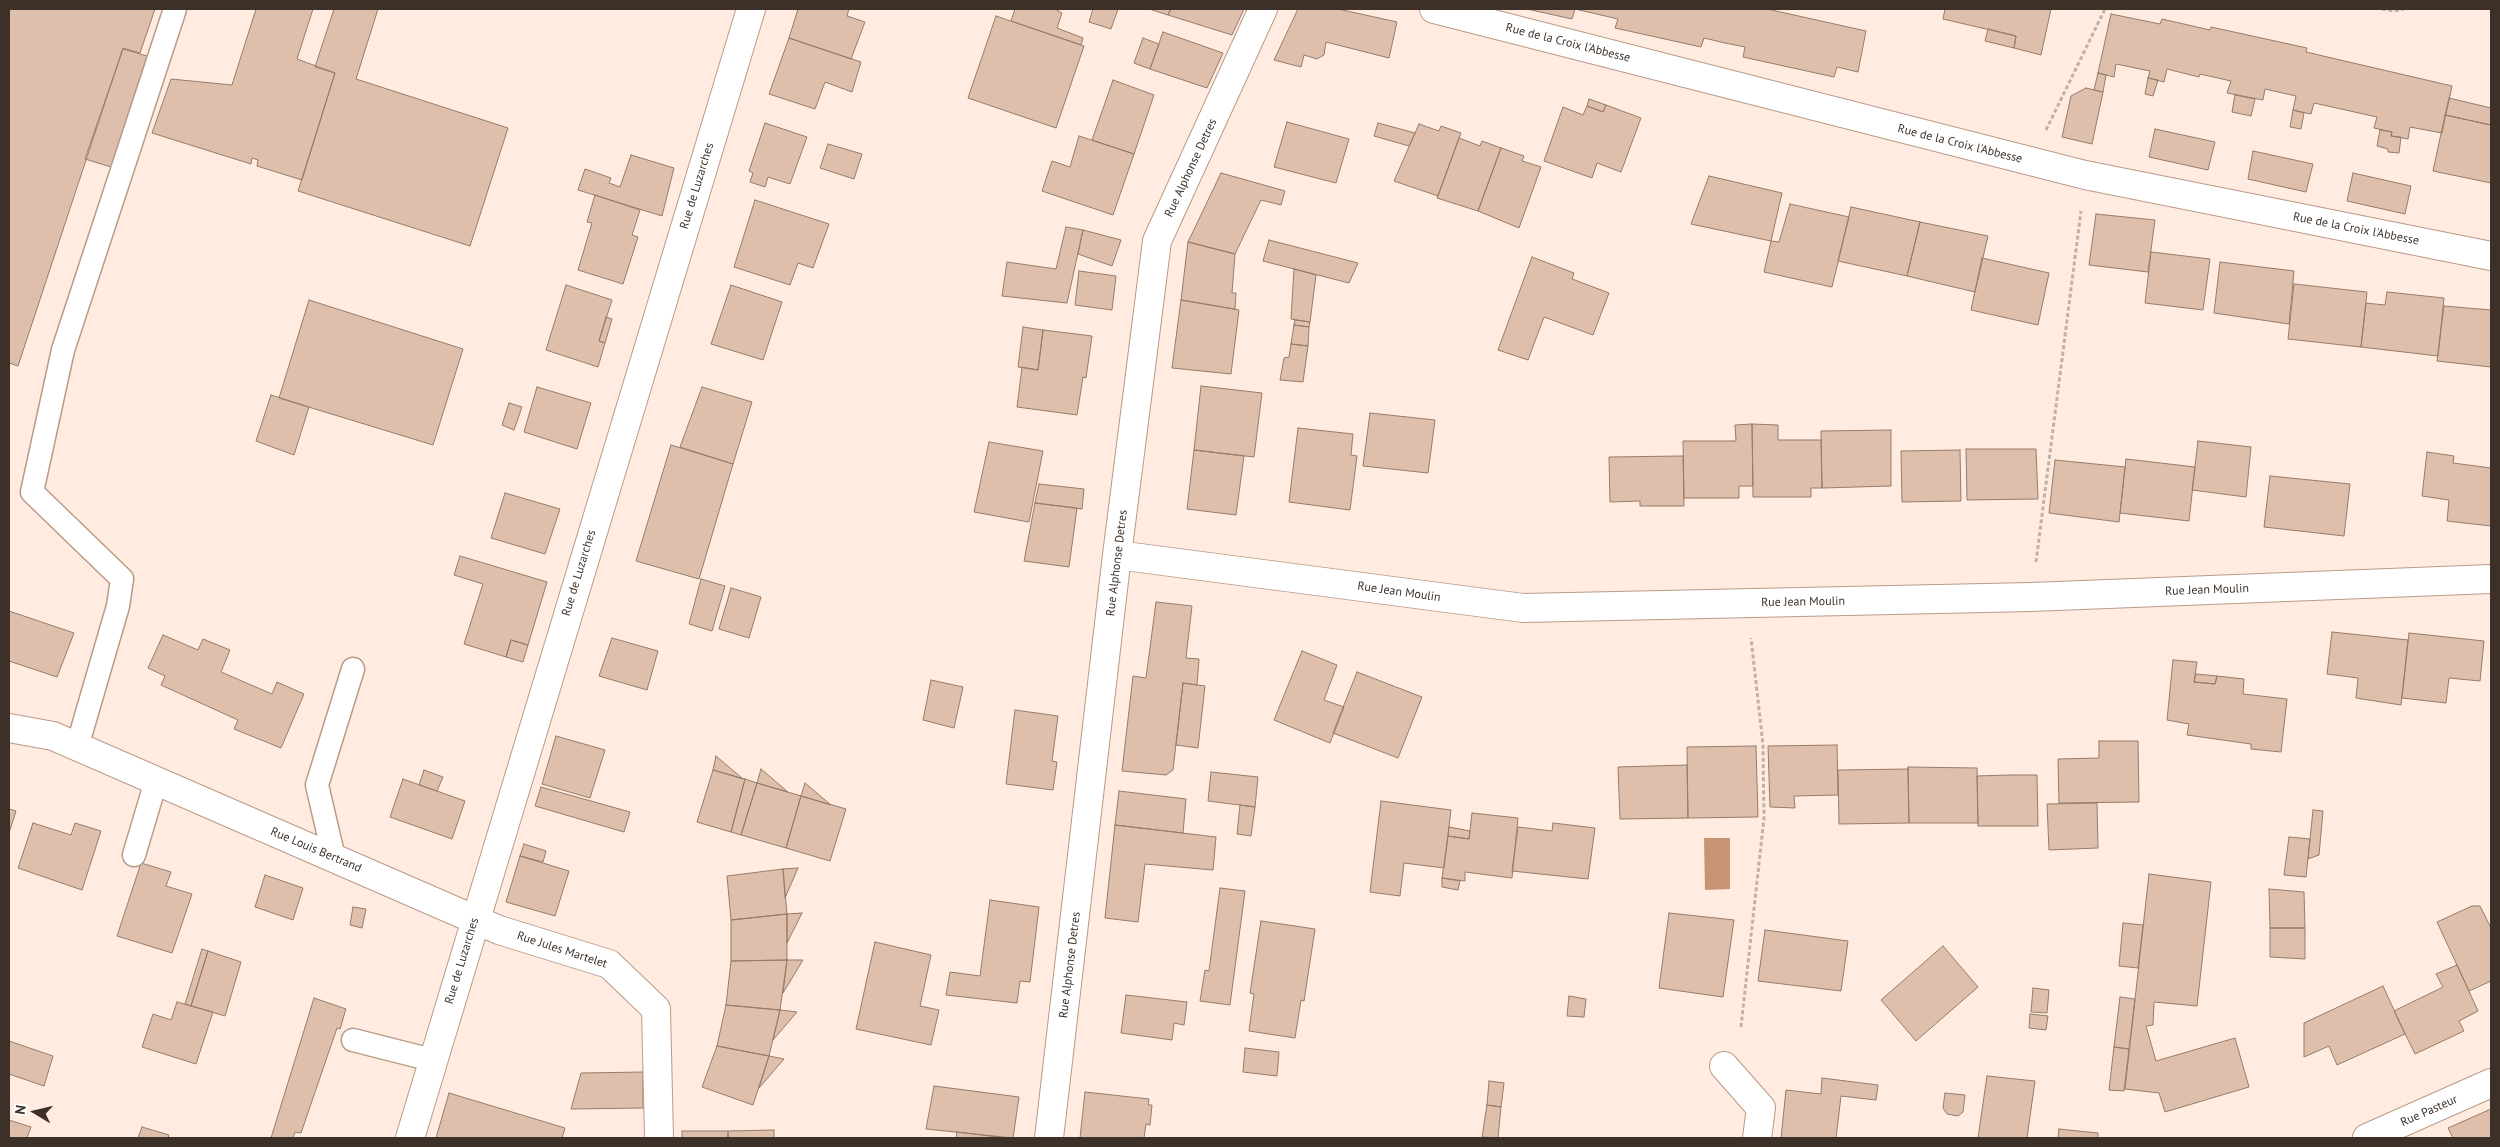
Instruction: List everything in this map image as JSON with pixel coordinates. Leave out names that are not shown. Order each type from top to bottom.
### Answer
[{"type":"street","name":"Rue de Luzarches","points":[[410,1138],[751,9]]},
{"type":"street","name":"Rue Alphonse Detres","points":[[1049,1138],[1117,555],[1157,241],[1264,9]]},
{"type":"street","name":"Rue de la Croix l'Abbesse","points":[[1434,9],[2085,175],[2491,256]]},
{"type":"street","name":"Rue Jean Moulin","points":[[1117,555],[1523,608],[2031,597],[2491,579]]},
{"type":"street","name":"Rue Louis Bertrand","points":[[9,728],[52,736],[475,919]]},
{"type":"street","name":"Rue Jules Martelet","points":[[475,919],[499,930],[609,964],[656,1010],[660,1138]]},
{"type":"street","points":[[1724,1066],[1761,1108],[1757,1138]]},
{"type":"street","name":"Rue Pasteur","points":[[2368,1138],[2491,1083]]},
{"type":"lane","points":[[77,747],[118,606],[122,579],[32,492],[63,350],[175,9]]},
{"type":"lane","points":[[334,858],[317,785],[353,669]]},
{"type":"lane","points":[[134,855],[156,781]]},
{"type":"lane","points":[[353,1040],[431,1064]]},
{"type":"path","points":[[2030,162],[2105,9]]},
{"type":"path","points":[[2382,9],[2394,11],[2404,9]]},
{"type":"path","points":[[2031,597],[2085,175]]},
{"type":"path","points":[[1741,1027],[1764,818],[1763,745],[1748,603]]},
{"type":"shaded area","points":[[1704,838],[1730,838],[1730,889],[1705,890]]},
{"type":"building","points":[[9,9],[155,9],[140,53],[123,48],[18,366],[9,363]]},
{"type":"building","points":[[256,9],[313,9],[297,59],[335,73],[302,180],[257,166],[258,160],[252,158],[251,164],[152,133],[171,79],[232,85]]},
{"type":"building","points":[[334,9],[378,9],[356,79],[508,128],[470,246],[298,191],[335,73],[315,67]]},
{"type":"building","points":[[798,9],[849,9],[847,16],[865,22],[851,59],[789,38]]},
{"type":"building","points":[[1015,9],[1055,9],[1062,13],[1057,28],[1083,38],[1081,45],[1011,21]]},
{"type":"building","points":[[1093,9],[1118,9],[1111,29],[1089,22]]},
{"type":"building","points":[[1149,9],[1171,9],[1168,15]]},
{"type":"building","points":[[1171,9],[1244,9],[1232,35],[1168,15]]},
{"type":"building","points":[[1298,9],[1338,9],[1397,22],[1389,58],[1326,42],[1324,55],[1317,59],[1304,55],[1301,67],[1274,60]]},
{"type":"building","points":[[1527,9],[1575,9],[1572,19]]},
{"type":"building","points":[[1575,9],[1767,9],[1866,31],[1858,72],[1837,67],[1834,77],[1743,57],[1745,47],[1704,38],[1701,47],[1615,28],[1618,19]]},
{"type":"building","points":[[1945,9],[2051,9],[2041,55],[2014,48],[2016,36],[1943,19]]},
{"type":"building","points":[[2111,14],[2160,24],[2162,19],[2210,30],[2211,27],[2307,48],[2306,52],[2452,86],[2442,133],[2410,127],[2408,139],[2391,136],[2392,132],[2374,128],[2377,117],[2314,103],[2311,114],[2293,110],[2296,96],[2265,89],[2263,100],[2227,93],[2231,81],[2200,74],[2199,77],[2167,69],[2164,82],[2148,78],[2150,71],[2116,64],[2114,77],[2098,73]]},
{"type":"building","points":[[996,16],[1084,46],[1056,128],[968,98]]},
{"type":"building","points":[[1988,29],[2016,36],[2014,48],[1985,41]]},
{"type":"building","points":[[1163,32],[1223,53],[1207,88],[1150,69]]},
{"type":"building","points":[[789,38],[861,62],[852,92],[825,82],[815,109],[769,94]]},
{"type":"building","points":[[1143,38],[1159,44],[1150,69],[1134,63]]},
{"type":"building","points":[[123,49],[147,56],[111,167],[85,159]]},
{"type":"building","points":[[2098,73],[2106,75],[2103,92],[2094,90]]},
{"type":"building","points":[[2148,78],[2158,80],[2153,96],[2145,94]]},
{"type":"building","points":[[1113,80],[1154,95],[1134,154],[1092,140]]},
{"type":"building","points":[[2086,88],[2103,92],[2092,144],[2062,137],[2071,96]]},
{"type":"building","points":[[2235,95],[2255,99],[2251,116],[2232,112]]},
{"type":"building","points":[[2449,98],[2491,108],[2491,125],[2445,115]]},
{"type":"building","points":[[1589,99],[1606,105],[1603,112],[1587,106]]},
{"type":"building","points":[[1606,105],[1641,118],[1621,172],[1597,163],[1592,178],[1544,161],[1563,107],[1583,115],[1587,106],[1603,112]]},
{"type":"building","points":[[2293,110],[2304,113],[2301,129],[2290,127]]},
{"type":"building","points":[[2445,115],[2491,125],[2491,183],[2433,171]]},
{"type":"building","points":[[1287,122],[1349,139],[1336,183],[1274,167]]},
{"type":"building","points":[[765,123],[807,137],[790,184],[768,177],[765,187],[750,182],[753,173],[749,171]]},
{"type":"building","points":[[1378,123],[1415,133],[1409,146],[1374,136]]},
{"type":"building","points":[[1419,124],[1439,131],[1441,126],[1461,133],[1438,196],[1394,181]]},
{"type":"building","points":[[2155,129],[2215,142],[2208,170],[2149,157]]},
{"type":"building","points":[[2380,130],[2392,132],[2391,136],[2401,137],[2399,153],[2388,152],[2388,149],[2377,146]]},
{"type":"building","points":[[1079,136],[1134,154],[1113,215],[1042,191],[1052,161],[1070,167]]},
{"type":"building","points":[[1459,138],[1480,146],[1482,141],[1501,148],[1478,211],[1437,198]]},
{"type":"building","points":[[828,144],[862,154],[854,179],[820,168]]},
{"type":"building","points":[[1501,148],[1524,156],[1522,161],[1541,167],[1519,228],[1478,211]]},
{"type":"building","points":[[2253,151],[2313,164],[2306,192],[2248,179]]},
{"type":"building","points":[[631,155],[674,168],[662,216],[578,190],[585,169],[611,178],[609,183],[620,187]]},
{"type":"building","points":[[1221,173],[1285,191],[1281,205],[1261,200],[1235,254],[1188,242]]},
{"type":"building","points":[[2353,173],[2411,186],[2405,214],[2347,201]]},
{"type":"building","points":[[1709,176],[1782,193],[1771,241],[1691,224]]},
{"type":"building","points":[[595,195],[640,210],[632,235],[638,237],[623,284],[578,270],[592,223],[587,222]]},
{"type":"building","points":[[755,200],[829,224],[813,268],[798,263],[790,285],[734,267]]},
{"type":"building","points":[[1790,204],[1849,217],[1832,287],[1764,272],[1771,241],[1779,242]]},
{"type":"building","points":[[1851,207],[1920,222],[1907,276],[1838,261]]},
{"type":"building","points":[[2096,214],[2155,220],[2148,272],[2089,265]]},
{"type":"building","points":[[1920,222],[1988,236],[1975,292],[1907,276]]},
{"type":"building","points":[[1066,227],[1083,230],[1067,303],[1002,296],[1007,262],[1056,269]]},
{"type":"building","points":[[1083,230],[1121,240],[1112,266],[1078,254]]},
{"type":"building","points":[[1269,240],[1358,263],[1349,283],[1263,261]]},
{"type":"building","points":[[1188,242],[1235,254],[1232,293],[1236,293],[1235,309],[1181,300]]},
{"type":"building","points":[[2151,252],[2210,259],[2203,310],[2145,303]]},
{"type":"building","points":[[1532,257],[1574,273],[1572,279],[1609,293],[1593,335],[1544,317],[1528,360],[1498,350]]},
{"type":"building","points":[[1982,258],[2049,273],[2038,325],[1971,310]]},
{"type":"building","points":[[2220,262],[2294,271],[2289,324],[2214,313]]},
{"type":"building","points":[[1294,269],[1316,275],[1310,322],[1291,319]]},
{"type":"building","points":[[1079,271],[1116,276],[1112,310],[1075,305]]},
{"type":"building","points":[[2294,284],[2367,292],[2361,347],[2288,339]]},
{"type":"building","points":[[566,285],[612,300],[599,341],[605,343],[598,367],[546,350]]},
{"type":"building","points":[[731,285],[782,302],[763,360],[711,344]]},
{"type":"building","points":[[2387,292],[2444,298],[2438,356],[2361,347],[2366,303],[2385,305]]},
{"type":"building","points":[[309,300],[463,349],[433,445],[279,398]]},
{"type":"building","points":[[1181,300],[1239,310],[1231,374],[1172,368]]},
{"type":"building","points":[[2444,306],[2491,310],[2491,367],[2437,361]]},
{"type":"building","points":[[606,317],[612,319],[605,343],[599,341]]},
{"type":"building","points":[[1295,320],[1310,322],[1309,327],[1294,325]]},
{"type":"building","points":[[1294,325],[1309,327],[1308,346],[1291,344]]},
{"type":"building","points":[[1023,327],[1043,330],[1038,370],[1018,367]]},
{"type":"building","points":[[1043,330],[1092,336],[1086,378],[1083,377],[1077,415],[1017,407],[1022,367],[1038,370]]},
{"type":"building","points":[[1291,344],[1308,346],[1303,382],[1280,380],[1284,358],[1289,357]]},
{"type":"building","points":[[1201,386],[1262,393],[1254,457],[1194,450]]},
{"type":"building","points":[[537,387],[591,403],[577,449],[524,432]]},
{"type":"building","points":[[702,387],[752,402],[733,464],[680,447]]},
{"type":"building","points":[[271,395],[309,407],[294,455],[256,441]]},
{"type":"building","points":[[509,403],[522,407],[514,430],[502,425]]},
{"type":"building","points":[[1370,413],[1435,420],[1428,473],[1363,466]]},
{"type":"building","points":[[1752,424],[1778,425],[1778,440],[1821,440],[1822,488],[1811,488],[1811,497],[1753,497]]},
{"type":"building","points":[[1752,424],[1753,486],[1739,486],[1739,498],[1684,498],[1683,441],[1736,441],[1735,425]]},
{"type":"building","points":[[1298,428],[1353,434],[1351,455],[1357,456],[1350,510],[1289,502]]},
{"type":"building","points":[[1891,430],[1891,486],[1822,488],[1821,431]]},
{"type":"building","points":[[2198,441],[2251,447],[2246,497],[2192,490]]},
{"type":"building","points":[[989,442],[1043,451],[1029,522],[974,512]]},
{"type":"building","points":[[671,445],[733,464],[699,579],[636,561]]},
{"type":"building","points":[[1966,449],[2036,449],[2038,499],[1967,500]]},
{"type":"building","points":[[1194,450],[1244,456],[1236,515],[1187,509]]},
{"type":"building","points":[[1960,450],[1961,501],[1902,502],[1901,451]]},
{"type":"building","points":[[2427,452],[2454,456],[2453,463],[2491,468],[2491,526],[2447,521],[2449,500],[2422,496]]},
{"type":"building","points":[[1683,456],[1684,506],[1640,506],[1640,501],[1610,502],[1609,457]]},
{"type":"building","points":[[2126,459],[2195,467],[2189,521],[2120,513]]},
{"type":"building","points":[[2055,460],[2125,467],[2119,522],[2049,513]]},
{"type":"building","points":[[2270,476],[2350,484],[2344,536],[2264,527]]},
{"type":"building","points":[[1039,484],[1084,489],[1082,509],[1035,503]]},
{"type":"building","points":[[505,493],[560,509],[545,554],[491,538]]},
{"type":"building","points":[[1035,503],[1077,508],[1069,567],[1024,561]]},
{"type":"building","points":[[460,556],[547,582],[528,645],[511,640],[506,657],[464,644],[483,584],[454,575]]},
{"type":"building","points":[[701,579],[725,586],[712,631],[689,624]]},
{"type":"building","points":[[731,588],[761,597],[749,638],[719,629]]},
{"type":"building","points":[[1156,602],[1192,606],[1186,658],[1199,659],[1197,685],[1183,683],[1173,770],[1166,775],[1122,771],[1133,676],[1146,678]]},
{"type":"building","points":[[9,611],[74,633],[57,677],[9,661]]},
{"type":"building","points":[[2332,632],[2408,640],[2401,705],[2356,698],[2358,678],[2327,674]]},
{"type":"building","points":[[2409,633],[2484,641],[2480,681],[2449,678],[2446,703],[2402,698]]},
{"type":"building","points":[[163,635],[198,650],[203,639],[230,650],[221,672],[272,694],[277,682],[304,694],[281,748],[234,729],[238,720],[161,685],[165,676],[148,668]]},
{"type":"building","points":[[612,638],[658,651],[647,690],[599,676]]},
{"type":"building","points":[[511,640],[528,645],[523,662],[506,657]]},
{"type":"building","points":[[1302,651],[1337,665],[1324,700],[1344,707],[1330,743],[1274,720]]},
{"type":"building","points":[[2173,660],[2197,662],[2194,682],[2215,684],[2217,676],[2244,679],[2243,694],[2287,699],[2281,752],[2251,749],[2251,744],[2187,735],[2189,724],[2167,720]]},
{"type":"building","points":[[1357,672],[1422,697],[1398,758],[1333,733]]},
{"type":"building","points":[[2196,674],[2217,676],[2215,684],[2194,682]]},
{"type":"building","points":[[931,680],[963,687],[954,728],[923,720]]},
{"type":"building","points":[[1183,683],[1205,686],[1198,748],[1176,745]]},
{"type":"building","points":[[1015,710],[1058,716],[1052,761],[1057,762],[1053,790],[1006,784]]},
{"type":"building","points":[[556,736],[605,750],[590,798],[542,784]]},
{"type":"building","points":[[2099,741],[2138,741],[2139,802],[2059,803],[2058,759],[2099,758]]},
{"type":"building","points":[[1837,745],[1838,795],[1794,796],[1795,808],[1770,807],[1768,746]]},
{"type":"building","points":[[1756,746],[1758,817],[1688,818],[1687,747]]},
{"type":"building","points":[[716,756],[743,779],[713,770]]},
{"type":"building","points":[[1687,765],[1688,818],[1620,819],[1618,767]]},
{"type":"building","points":[[1908,767],[1977,768],[1978,823],[1909,823]]},
{"type":"building","points":[[761,769],[788,792],[757,783]]},
{"type":"building","points":[[1908,769],[1909,823],[1839,824],[1838,770]]},
{"type":"building","points":[[424,770],[443,777],[437,791],[419,785]]},
{"type":"building","points":[[713,770],[745,779],[731,832],[697,822]]},
{"type":"building","points":[[1211,772],[1258,777],[1255,807],[1208,801]]},
{"type":"building","points":[[2037,775],[2038,826],[1978,826],[1977,776]]},
{"type":"building","points":[[403,779],[465,801],[452,839],[390,817]]},
{"type":"building","points":[[745,779],[757,783],[741,835],[731,832]]},
{"type":"building","points":[[757,783],[801,796],[786,848],[741,835]]},
{"type":"building","points":[[805,783],[831,805],[801,796]]},
{"type":"building","points":[[541,787],[630,812],[624,832],[535,806]]},
{"type":"building","points":[[1119,791],[1186,799],[1183,833],[1115,825]]},
{"type":"building","points":[[801,796],[846,809],[830,861],[786,848]]},
{"type":"building","points":[[1381,801],[1451,810],[1444,868],[1404,863],[1400,896],[1370,892]]},
{"type":"building","points":[[2097,803],[2098,848],[2049,850],[2047,804]]},
{"type":"building","points":[[1240,805],[1255,807],[1251,836],[1237,834]]},
{"type":"building","points":[[9,809],[16,811],[9,833]]},
{"type":"building","points":[[2313,810],[2323,811],[2319,855],[2308,859]]},
{"type":"building","points":[[1472,813],[1518,818],[1512,878],[1465,872],[1465,881],[1442,878],[1448,836],[1469,839]]},
{"type":"building","points":[[33,823],[71,835],[75,823],[101,831],[82,890],[18,868]]},
{"type":"building","points":[[1553,823],[1595,828],[1588,879],[1512,871],[1518,827],[1552,831]]},
{"type":"building","points":[[1115,825],[1216,837],[1213,870],[1145,864],[1138,922],[1105,918]]},
{"type":"building","points":[[1449,827],[1470,831],[1469,839],[1448,836]]},
{"type":"building","points":[[2289,837],[2310,839],[2306,877],[2284,875]]},
{"type":"building","points":[[524,844],[546,851],[543,862],[520,856]]},
{"type":"building","points":[[520,856],[569,871],[555,916],[506,902]]},
{"type":"building","points":[[141,863],[171,872],[166,886],[192,894],[172,953],[117,936]]},
{"type":"building","points":[[798,868],[785,898],[783,869]]},
{"type":"building","points":[[783,869],[787,914],[731,920],[727,876]]},
{"type":"building","points":[[2149,874],[2211,882],[2197,1006],[2154,1002],[2153,1025],[2146,1026],[2156,1061],[2235,1038],[2249,1087],[2165,1112],[2159,1093],[2125,1089]]},
{"type":"building","points":[[265,875],[303,888],[293,920],[255,907]]},
{"type":"building","points":[[1442,878],[1460,881],[1458,890],[1442,887]]},
{"type":"building","points":[[1220,888],[1245,891],[1230,1005],[1200,1001],[1205,970],[1209,971]]},
{"type":"building","points":[[2269,889],[2304,892],[2305,928],[2270,928]]},
{"type":"building","points":[[990,900],[1039,907],[1030,982],[1020,981],[1017,1003],[946,995],[950,972],[980,976]]},
{"type":"building","points":[[2472,906],[2480,906],[2491,928],[2491,981],[2469,991],[2437,922]]},
{"type":"building","points":[[353,907],[366,909],[362,928],[350,925]]},
{"type":"building","points":[[802,913],[787,943],[787,914]]},
{"type":"building","points":[[1669,913],[1734,920],[1723,997],[1659,988]]},
{"type":"building","points":[[787,914],[787,960],[731,961],[731,920]]},
{"type":"building","points":[[1261,921],[1315,929],[1304,1001],[1301,1000],[1295,1038],[1249,1031],[1254,994],[1250,993]]},
{"type":"building","points":[[2123,923],[2143,925],[2138,968],[2119,966]]},
{"type":"building","points":[[2270,928],[2305,928],[2305,959],[2270,957]]},
{"type":"building","points":[[1765,930],[1848,941],[1841,991],[1758,981]]},
{"type":"building","points":[[875,942],[931,955],[920,1006],[939,1010],[931,1045],[856,1029]]},
{"type":"building","points":[[1943,946],[1978,987],[1916,1041],[1881,1000]]},
{"type":"building","points":[[202,949],[208,951],[191,1006],[185,1004]]},
{"type":"building","points":[[208,951],[241,962],[225,1016],[191,1006]]},
{"type":"building","points":[[787,960],[780,1010],[726,1005],[731,961]]},
{"type":"building","points":[[787,960],[803,960],[783,993]]},
{"type":"building","points":[[2457,965],[2478,1011],[2459,1021],[2464,1031],[2415,1054],[2394,1011],[2443,987],[2436,974]]},
{"type":"building","points":[[2383,986],[2405,1034],[2337,1065],[2329,1046],[2304,1057],[2304,1023]]},
{"type":"building","points":[[2033,988],[2049,990],[2047,1013],[2031,1012]]},
{"type":"building","points":[[1126,995],[1187,1002],[1184,1025],[1174,1023],[1172,1040],[1121,1033]]},
{"type":"building","points":[[1569,996],[1586,999],[1584,1017],[1567,1016]]},
{"type":"building","points":[[2120,997],[2135,999],[2129,1049],[2114,1047]]},
{"type":"building","points":[[314,998],[346,1009],[340,1029],[337,1028],[301,1133],[295,1132],[293,1138],[271,1138]]},
{"type":"building","points":[[177,1002],[213,1012],[196,1064],[142,1047],[153,1014],[171,1020]]},
{"type":"building","points":[[726,1005],[780,1010],[769,1056],[717,1046]]},
{"type":"building","points":[[780,1010],[797,1012],[773,1040]]},
{"type":"building","points":[[2030,1014],[2048,1016],[2046,1030],[2029,1028]]},
{"type":"building","points":[[9,1041],[53,1056],[44,1086],[9,1074]]},
{"type":"building","points":[[717,1046],[769,1056],[753,1105],[702,1087]]},
{"type":"building","points":[[2114,1047],[2129,1049],[2124,1091],[2109,1090]]},
{"type":"building","points":[[1245,1048],[1279,1052],[1277,1076],[1243,1072]]},
{"type":"building","points":[[769,1056],[784,1059],[759,1088]]},
{"type":"building","points":[[643,1072],[643,1108],[571,1109],[581,1073]]},
{"type":"building","points":[[1987,1076],[2035,1081],[2027,1138],[1978,1138]]},
{"type":"building","points":[[1822,1078],[1878,1085],[1876,1100],[1841,1096],[1836,1138],[1781,1138],[1786,1090],[1821,1094]]},
{"type":"building","points":[[1489,1081],[1504,1083],[1501,1107],[1487,1105]]},
{"type":"building","points":[[934,1086],[1019,1097],[1013,1138],[926,1129]]},
{"type":"building","points":[[1085,1092],[1149,1099],[1148,1105],[1152,1105],[1150,1125],[1146,1124],[1144,1138],[1080,1138]]},
{"type":"building","points":[[449,1093],[565,1128],[562,1138],[436,1138]]},
{"type":"building","points":[[1945,1093],[1965,1095],[1963,1112],[1958,1116],[1947,1114],[1943,1108]]},
{"type":"building","points":[[1487,1105],[1501,1107],[1498,1138],[1482,1137]]},
{"type":"building","points":[[2491,1109],[2491,1138],[2453,1138],[2448,1128]]},
{"type":"building","points":[[9,1120],[31,1127],[27,1138],[9,1138]]},
{"type":"building","points":[[142,1127],[169,1135],[168,1138],[138,1138]]},
{"type":"building","points":[[2059,1129],[2098,1133],[2098,1138],[2058,1138]]},
{"type":"building","points":[[774,1130],[774,1138],[728,1138],[728,1131]]},
{"type":"building","points":[[682,1131],[728,1131],[728,1138],[682,1138]]},
{"type":"building","points":[[957,1132],[1006,1138],[956,1138]]}]
